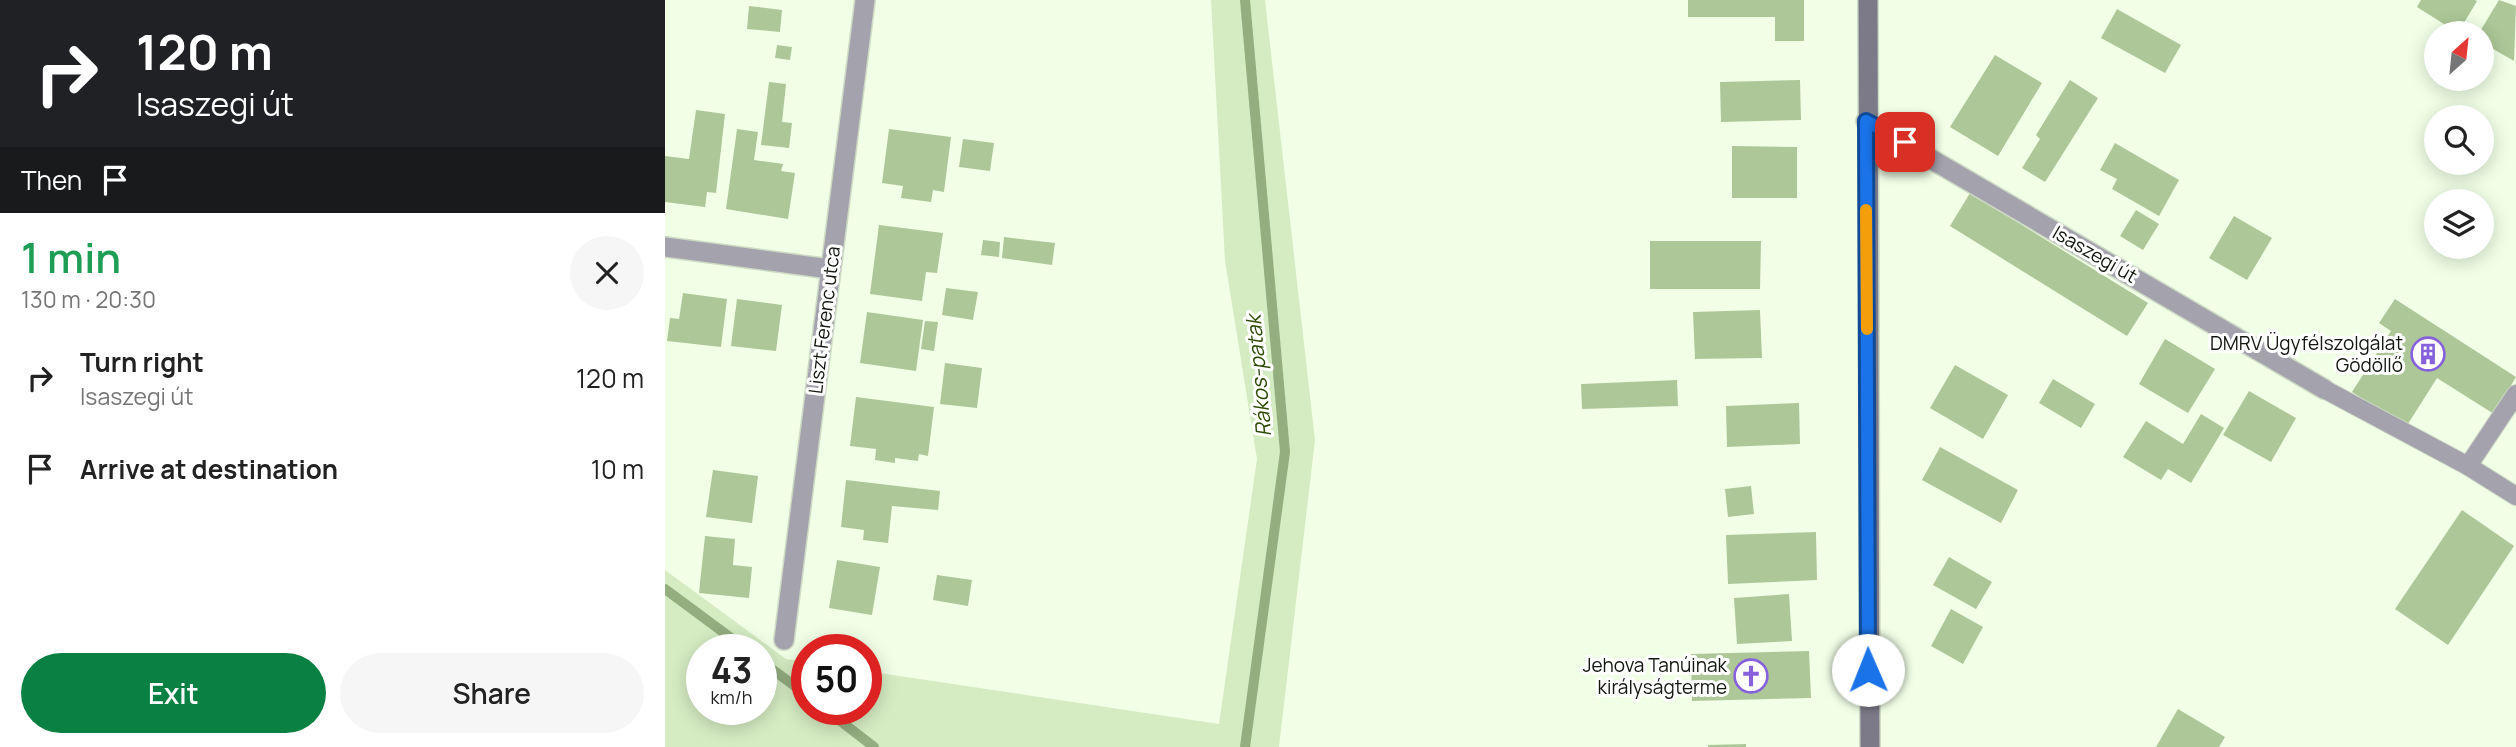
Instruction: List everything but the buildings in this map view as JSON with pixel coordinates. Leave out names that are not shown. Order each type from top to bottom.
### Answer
[{"type":"main road","points":[[1868,0],[1866,121],[1870,747]]},
{"type":"street","name":"Liszt Ferenc utca","points":[[784,640],[865,0]]},
{"type":"street","name":"Isaszegi út","points":[[1866,121],[2324,388]]},
{"type":"street","points":[[665,247],[830,269]]},
{"type":"lane","points":[[2324,388],[2468,466],[2516,496]]},
{"type":"lane","points":[[2468,466],[2516,394]]},
{"type":"green space","points":[[1211,0],[1265,0],[1315,440],[1279,747],[665,747],[665,570],[752,634],[686,634],[686,725],[777,725],[777,652],[791,660],[791,725],[882,725],[882,673],[1219,724],[1257,459],[1225,261]]},
{"type":"waterway","name":"Rákos-patak","points":[[1245,0],[1285,452],[1245,747]]},
{"type":"waterway","points":[[665,589],[726,634]]},
{"type":"waterway","points":[[777,673],[791,683]]},
{"type":"waterway","points":[[846,725],[874,747]]},
{"type":"slow traffic","points":[[1866,210],[1867,329]]},
{"type":"place","name":"DMRV Ügyfélszolgálat Gödöllő","points":[[2428,354]]},
{"type":"place","name":"Jehova Tanúinak királyságterme","points":[[1751,676]]},
{"type":"route","points":[[1868,670],[1866,121],[1905,142]]}]
